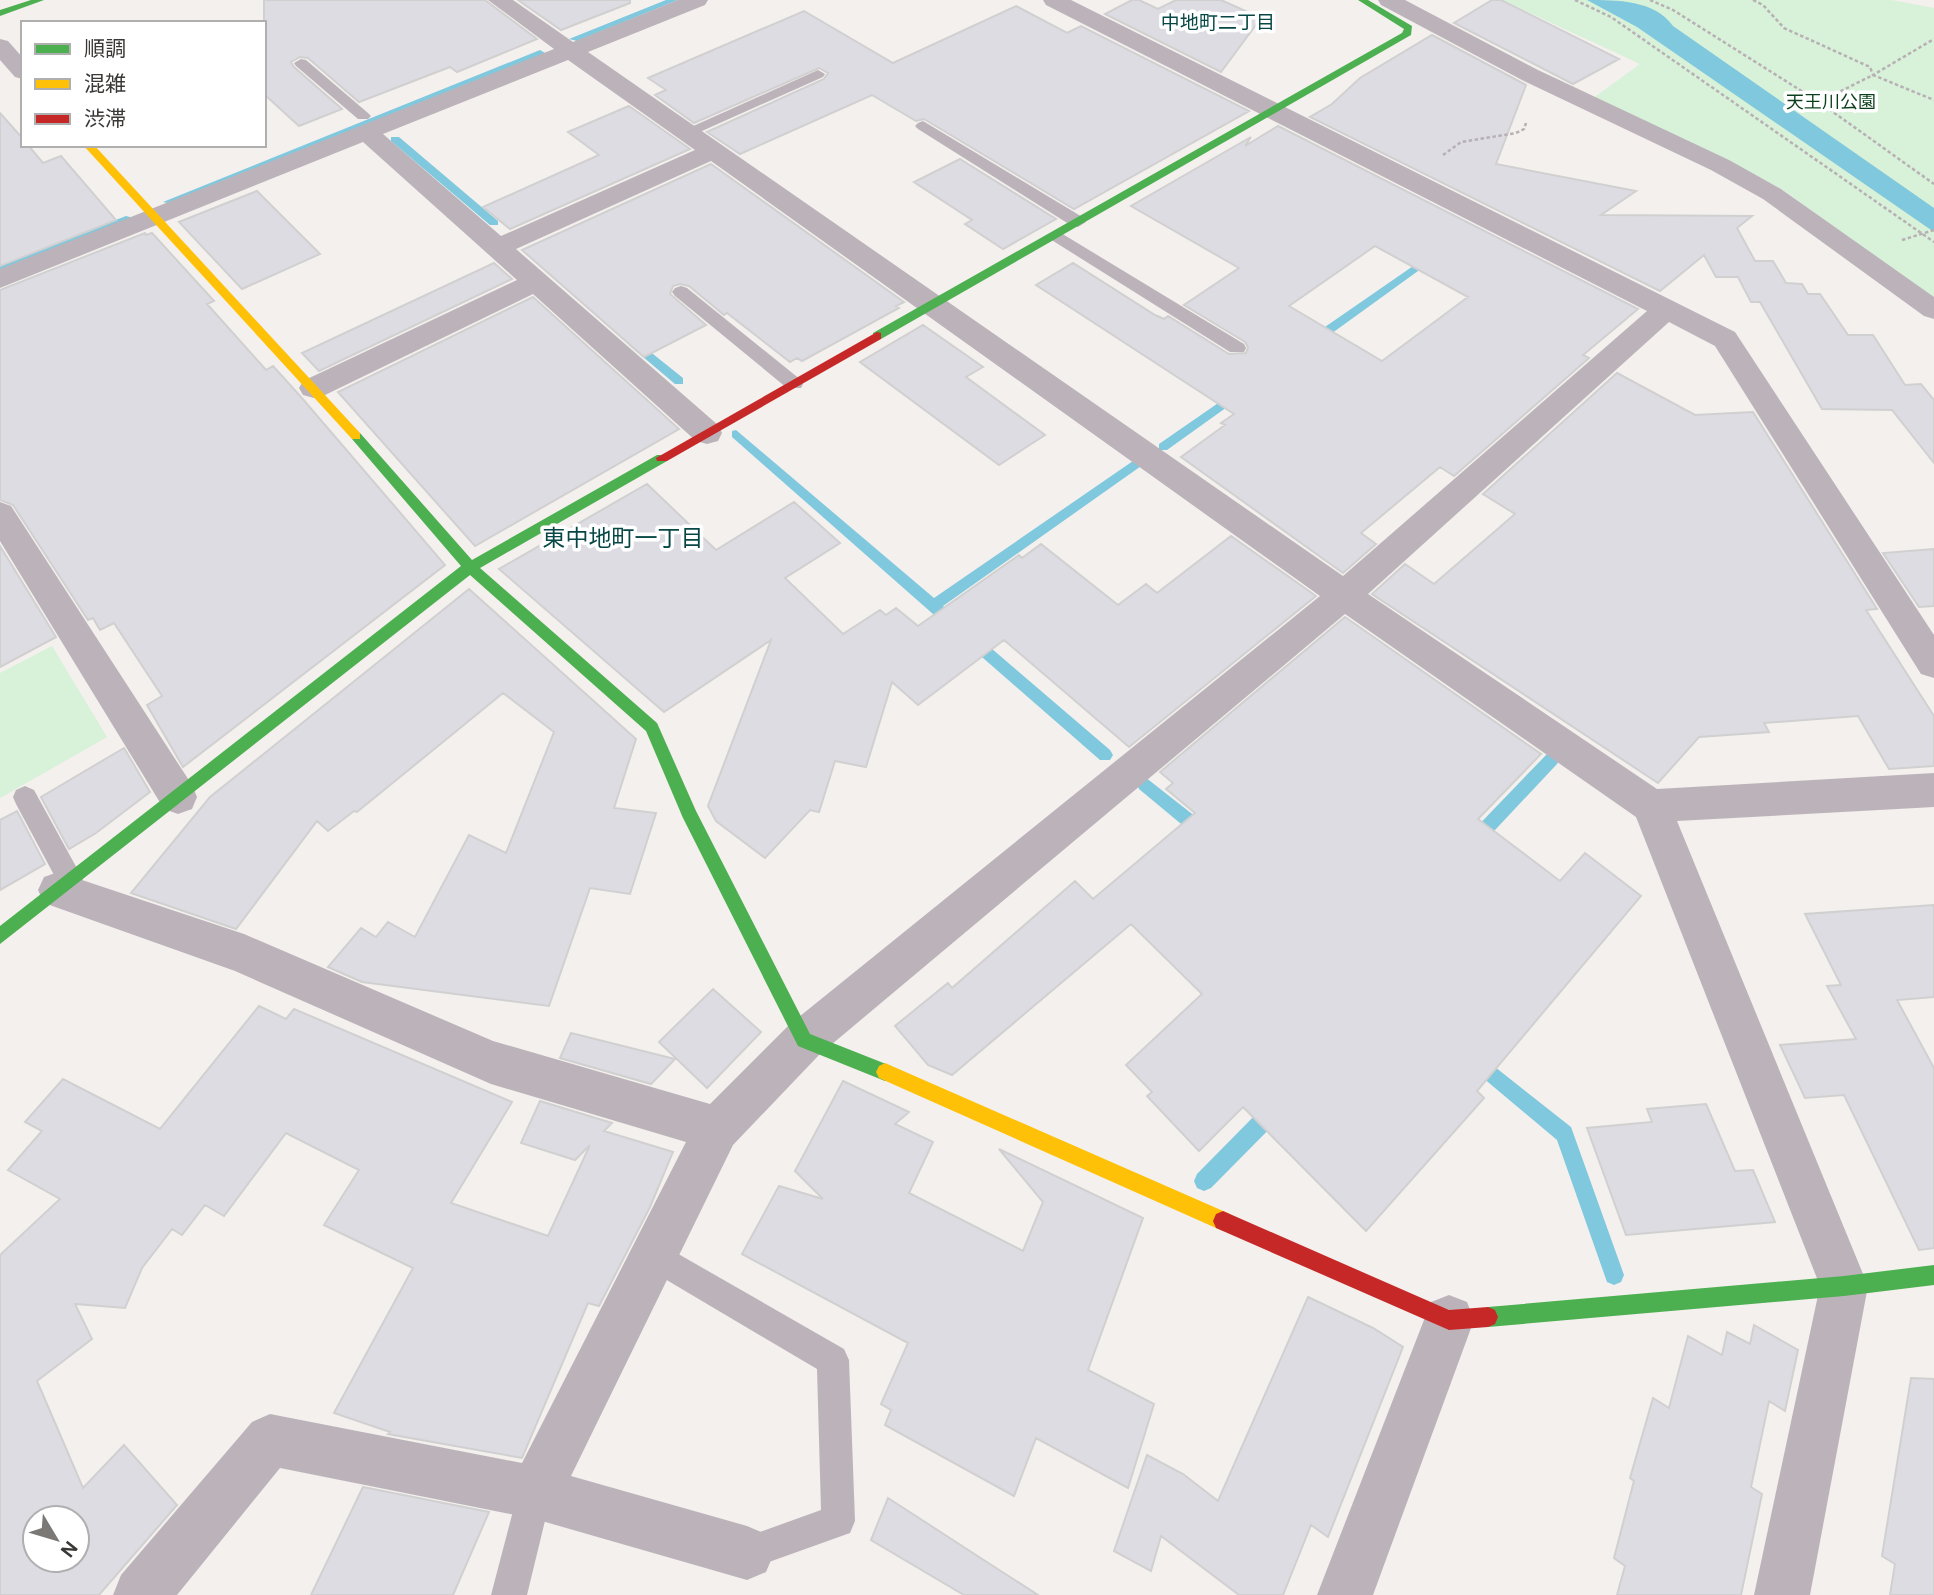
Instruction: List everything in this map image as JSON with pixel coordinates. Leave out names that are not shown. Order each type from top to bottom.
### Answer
[{"type":"street","points":[[0,13],[40,0]]},
{"type":"street","points":[[499,0],[1344,594],[1651,806],[1844,1286],[1782,1595]]},
{"type":"street","points":[[564,45],[658,0]]},
{"type":"street","points":[[0,260],[146,211],[564,45],[697,0]]},
{"type":"street","points":[[1054,0],[1725,339],[1934,664]]},
{"type":"street","points":[[0,936],[470,567],[1406,35],[1409,28],[1362,0]]},
{"type":"street","points":[[1390,0],[1541,80],[1720,165],[1772,194],[1934,310]]},
{"type":"street","points":[[0,46],[21,70]]},
{"type":"street","points":[[365,124],[536,282],[707,433]]},
{"type":"street","points":[[90,147],[146,211],[314,388],[470,567],[652,727],[689,813],[804,1040],[899,1078],[1449,1320],[1844,1286],[1934,1275]]},
{"type":"street","points":[[499,247],[715,150]]},
{"type":"street","points":[[0,279],[146,211]]},
{"type":"street","points":[[314,388],[536,282]]},
{"type":"street","points":[[535,1492],[717,1129],[804,1040],[1344,594],[1666,310]]},
{"type":"street","points":[[0,514],[178,797]]},
{"type":"street","points":[[1651,806],[1934,790]]},
{"type":"street","points":[[64,885],[244,954],[491,1062],[717,1129]]},
{"type":"street","points":[[1345,1595],[1449,1320]]},
{"type":"street","points":[[141,1595],[271,1440],[535,1492],[747,1553]]},
{"type":"lane","points":[[301,63],[365,124]]},
{"type":"lane","points":[[688,132],[818,75]]},
{"type":"lane","points":[[923,126],[1078,222]]},
{"type":"lane","points":[[1056,235],[1237,348]]},
{"type":"lane","points":[[681,292],[794,384]]},
{"type":"lane","points":[[25,797],[64,885]]},
{"type":"lane","points":[[654,1255],[833,1360],[838,1521],[747,1553]]},
{"type":"lane","points":[[509,1595],[535,1492]]},
{"type":"path","points":[[1575,0],[1611,17],[1934,242]]},
{"type":"path","points":[[1650,0],[1673,10],[1819,102],[1934,184]]},
{"type":"path","points":[[1753,0],[1763,5],[1784,28],[1870,67],[1873,75],[1934,100]]},
{"type":"path","points":[[1819,102],[1873,75],[1934,39]]},
{"type":"path","points":[[1408,179],[1461,142],[1516,133],[1524,129],[1526,123]]},
{"type":"path","points":[[1924,233],[1932,231]]},
{"type":"green space","name":"天王川公園","points":[[1502,0],[1892,0],[1934,8],[1934,301],[1785,191],[1727,160],[1592,99],[1640,64]]},
{"type":"green space","points":[[52,646],[107,737],[0,798],[0,673]]},
{"type":"water","points":[[1587,0],[1634,3],[1646,6],[1665,17],[1673,26],[1934,208],[1934,232],[1637,27]]},
{"type":"building","points":[[264,0],[485,0],[537,39],[457,72],[450,67],[359,102],[308,58],[300,57],[291,62],[294,67],[342,109],[299,126],[266,96]]},
{"type":"building","points":[[518,0],[630,0],[630,3],[561,30]]},
{"type":"building","points":[[1132,0],[1139,0],[1158,9],[1176,0],[1221,0],[1261,18],[1221,72],[1105,14]]},
{"type":"building","points":[[1492,0],[1501,0],[1619,59],[1573,84],[1454,23]]},
{"type":"building","points":[[1016,6],[1067,33],[1081,26],[1249,111],[1074,209],[924,119],[916,121],[872,95],[740,154],[707,132],[824,79],[828,73],[819,68],[694,123],[655,95],[666,90],[648,78],[804,11],[893,63]]},
{"type":"building","points":[[1432,35],[1526,85],[1496,164],[1636,191],[1601,215],[1752,216],[1737,228],[1755,261],[1773,261],[1786,283],[1802,284],[1808,294],[1820,294],[1848,335],[1873,335],[1905,385],[1921,384],[1934,400],[1934,463],[1892,410],[1822,409],[1760,302],[1751,302],[1738,277],[1716,277],[1704,255],[1660,291],[1310,117],[1332,104],[1360,78]]},
{"type":"building","points":[[629,106],[690,149],[510,229],[483,207],[599,155],[568,132]]},
{"type":"building","points":[[0,113],[21,137],[21,147],[30,147],[43,163],[61,156],[116,220],[0,266]]},
{"type":"building","points":[[1278,126],[1638,309],[1583,355],[1589,358],[1454,476],[1440,467],[1361,533],[1376,544],[1343,573],[1181,457],[1225,425],[1221,423],[1234,414],[1036,285],[1073,263],[1155,315],[1164,319],[1168,316],[1229,354],[1246,353],[1248,347],[1245,342],[1184,305],[1239,268],[1131,206],[1251,137],[1245,146]],"holes":[[[1375,246],[1468,297],[1382,361],[1289,306]]]},
{"type":"building","points":[[960,159],[1056,219],[1003,249],[965,224],[972,220],[914,182]]},
{"type":"building","points":[[711,164],[904,302],[896,306],[899,308],[802,361],[797,358],[790,362],[727,313],[724,315],[689,286],[680,284],[673,286],[670,294],[706,325],[644,357],[522,250]]},
{"type":"building","points":[[257,191],[320,254],[242,289],[179,222]]},
{"type":"building","points":[[145,233],[152,233],[214,301],[207,304],[266,370],[273,366],[445,565],[183,767],[147,705],[162,696],[114,623],[100,630],[93,618],[88,620],[13,505],[0,500],[0,290]]},
{"type":"building","points":[[494,263],[512,279],[319,371],[302,353]]},
{"type":"building","points":[[533,297],[679,429],[475,546],[338,392]]},
{"type":"building","points":[[923,325],[983,367],[966,377],[1045,435],[999,465],[860,362]]},
{"type":"building","points":[[1617,373],[1695,415],[1753,412],[1877,609],[1866,610],[1934,716],[1934,766],[1889,769],[1858,716],[1764,723],[1769,732],[1699,737],[1658,783],[1372,594],[1405,564],[1434,584],[1515,514],[1483,494]]},
{"type":"building","points":[[647,484],[716,550],[794,502],[840,543],[785,578],[843,634],[880,610],[886,615],[896,608],[918,626],[1019,555],[1022,558],[1041,544],[1118,605],[1146,584],[1157,593],[1231,536],[1316,596],[1129,747],[1004,640],[918,705],[892,682],[866,767],[835,761],[819,812],[810,810],[765,858],[716,821],[708,806],[771,640],[664,712],[499,569]]},
{"type":"building","points":[[0,546],[56,637],[0,667]]},
{"type":"building","points":[[1934,549],[1934,606],[1919,607],[1883,553]]},
{"type":"building","points":[[469,589],[636,739],[614,808],[656,813],[630,894],[590,888],[549,1006],[362,982],[328,967],[361,928],[376,937],[388,922],[415,937],[469,835],[506,853],[554,732],[503,693],[357,812],[354,811],[328,831],[317,821],[236,929],[131,893],[210,797]]},
{"type":"building","points":[[1345,617],[1541,754],[1478,819],[1560,881],[1585,853],[1641,896],[1477,1091],[1484,1098],[1366,1231],[1243,1107],[1199,1151],[1147,1096],[1152,1092],[1126,1065],[1202,994],[1131,924],[952,1075],[928,1065],[895,1026],[948,983],[952,988],[1075,881],[1093,899],[1195,813],[1166,789],[1173,783],[1160,772]]},
{"type":"building","points":[[124,748],[150,792],[96,833],[69,849],[41,797]]},
{"type":"building","points":[[17,811],[45,864],[0,890],[0,820]]},
{"type":"building","points":[[1934,905],[1934,997],[1897,1000],[1934,1068],[1934,1248],[1919,1250],[1844,1095],[1805,1098],[1780,1045],[1856,1039],[1827,986],[1841,985],[1805,914]]},
{"type":"building","points":[[713,989],[761,1032],[707,1088],[659,1042]]},
{"type":"building","points":[[259,1006],[286,1019],[294,1009],[512,1102],[451,1203],[548,1236],[590,1145],[575,1160],[521,1143],[540,1101],[612,1123],[604,1131],[673,1152],[650,1207],[599,1306],[588,1303],[522,1458],[388,1434],[390,1432],[334,1413],[413,1268],[324,1225],[359,1170],[286,1133],[224,1216],[205,1205],[182,1235],[172,1229],[142,1268],[125,1308],[75,1304],[92,1339],[37,1381],[83,1488],[124,1445],[177,1505],[99,1595],[0,1595],[0,1255],[60,1199],[8,1170],[42,1131],[25,1122],[63,1079],[160,1129]]},
{"type":"building","points":[[571,1033],[675,1059],[651,1084],[560,1058]]},
{"type":"building","points":[[843,1081],[909,1112],[895,1124],[933,1142],[909,1193],[1023,1251],[1043,1202],[999,1149],[1143,1218],[1088,1370],[1154,1404],[1128,1488],[1036,1438],[1014,1496],[885,1425],[891,1410],[881,1404],[908,1343],[742,1254],[779,1186],[823,1199],[795,1171]]},
{"type":"building","points":[[1706,1104],[1735,1171],[1753,1170],[1775,1222],[1626,1235],[1587,1128],[1652,1122],[1647,1109]]},
{"type":"building","points":[[1308,1297],[1373,1328],[1403,1347],[1328,1537],[1311,1525],[1283,1595],[1239,1595],[1161,1536],[1151,1571],[1114,1551],[1147,1455],[1183,1474],[1218,1501]]},
{"type":"building","points":[[1754,1325],[1798,1350],[1785,1411],[1769,1401],[1751,1487],[1762,1494],[1741,1595],[1617,1595],[1625,1566],[1614,1558],[1634,1481],[1630,1478],[1653,1398],[1669,1408],[1688,1336],[1722,1355],[1727,1332],[1750,1344]]},
{"type":"building","points":[[1911,1378],[1934,1379],[1934,1595],[1890,1595],[1895,1564],[1882,1556]]},
{"type":"building","points":[[363,1487],[489,1512],[453,1595],[311,1595]]},
{"type":"building","points":[[888,1498],[1038,1595],[964,1595],[871,1540]]},
{"type":"waterway","points":[[574,39],[674,0]]},
{"type":"waterway","points":[[168,202],[540,53]]},
{"type":"waterway","points":[[395,139],[494,223]]},
{"type":"waterway","points":[[0,269],[126,219]]},
{"type":"waterway","points":[[1313,341],[1432,256]]},
{"type":"waterway","points":[[633,342],[679,381]]},
{"type":"waterway","points":[[1163,447],[1237,394]]},
{"type":"waterway","points":[[736,434],[933,606]]},
{"type":"waterway","points":[[933,606],[1138,464]]},
{"type":"waterway","points":[[933,606],[955,625]]},
{"type":"waterway","points":[[972,640],[1105,755]]},
{"type":"waterway","points":[[1474,841],[1552,759]]},
{"type":"waterway","points":[[1145,784],[1204,833]]},
{"type":"waterway","points":[[1476,1061],[1564,1134],[1614,1275]]},
{"type":"waterway","points":[[1204,1181],[1274,1110]]},
{"type":"traffic: fast","points":[[0,13],[40,0]]},
{"type":"traffic: fast","points":[[877,336],[1406,35],[1409,28],[1362,0]]},
{"type":"traffic: fast","points":[[356,436],[470,567],[652,727],[689,813],[804,1040],[885,1072]]},
{"type":"traffic: fast","points":[[0,936],[470,567],[662,458]]},
{"type":"traffic: fast","points":[[1488,1317],[1844,1286],[1934,1275]]},
{"type":"traffic: slow","points":[[90,147],[356,436]]},
{"type":"traffic: slow","points":[[885,1072],[1223,1221]]},
{"type":"traffic: jam","points":[[662,458],[877,336]]},
{"type":"traffic: jam","points":[[1223,1221],[1449,1320],[1488,1317]]},
{"type":"district","name":"中地町二丁目","points":[[1218,22]]},
{"type":"district","name":"東中地町一丁目","points":[[623,538]]}]
